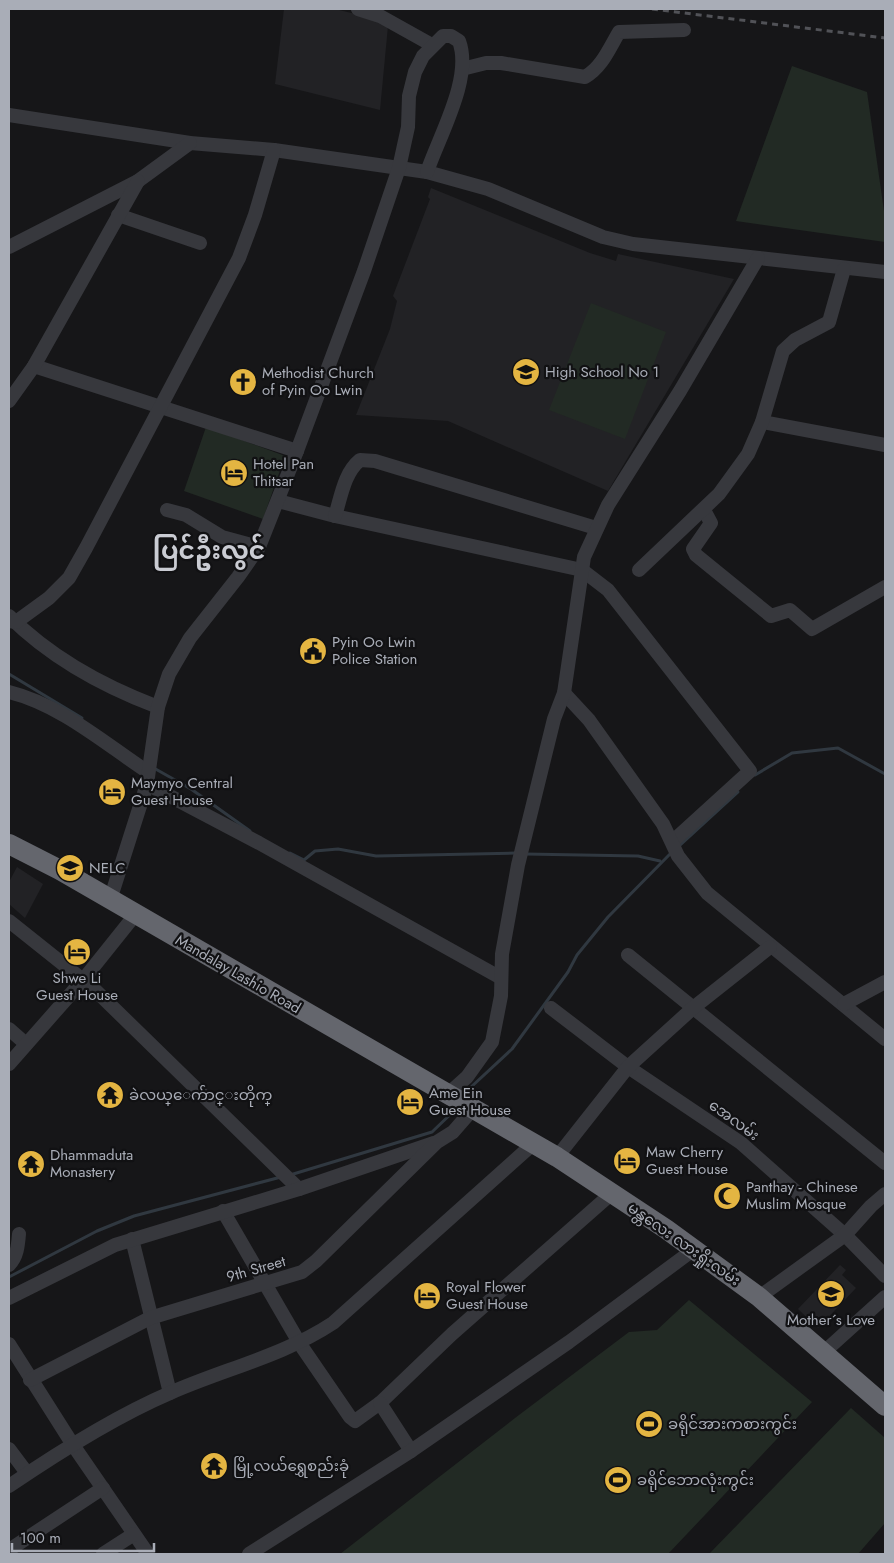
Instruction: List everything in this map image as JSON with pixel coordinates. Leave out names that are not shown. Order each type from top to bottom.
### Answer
[{"type":"highway","name":"Mandalay Lashio Road","points":[[9,844],[60,870],[460,1102]]},
{"type":"highway","name":"မန္တလေး လားရှိုးလမ်း","points":[[460,1102],[557,1157],[666,1229],[692,1250],[759,1297],[885,1406]]},
{"type":"street","points":[[358,9],[380,16],[432,45]]},
{"type":"street","points":[[462,69],[486,63],[501,63],[585,77],[594,72],[601,63],[619,32],[684,30]]},
{"type":"street","points":[[110,900],[149,771],[158,707],[175,660],[259,547],[297,450],[399,168],[408,127],[409,96],[415,72],[423,56],[432,45],[442,36],[451,36],[460,41],[464,54],[462,69],[451,113],[438,140],[427,172]]},
{"type":"street","points":[[9,115],[190,143],[274,150],[427,172],[488,189],[604,237],[626,242],[844,269],[885,272]]},
{"type":"street","points":[[9,247],[138,181],[190,143]]},
{"type":"street","points":[[158,707],[129,696],[81,672],[11,620],[49,598],[69,578],[162,407],[190,348],[239,258],[255,215],[274,150]]},
{"type":"street","points":[[9,401],[34,366],[138,181]]},
{"type":"street","points":[[118,215],[200,243]]},
{"type":"street","name":"9th Street","points":[[30,1380],[150,1318],[302,1272],[316,1261],[437,1142],[453,1132],[467,1077],[490,1047],[501,996],[502,954],[520,853],[554,719],[564,693],[584,557],[608,505],[680,391],[758,258]]},
{"type":"street","points":[[638,570],[704,510],[719,494],[748,454],[762,422],[784,351],[794,340],[829,322],[844,269]]},
{"type":"street","points":[[34,366],[297,450]]},
{"type":"street","points":[[762,422],[885,445]]},
{"type":"street","points":[[335,516],[347,477],[353,466],[360,460],[375,461],[596,528]]},
{"type":"street","points":[[278,501],[335,516],[582,570],[608,590],[750,771],[674,847]]},
{"type":"street","points":[[167,510],[186,515],[222,537],[259,547]]},
{"type":"street","points":[[704,510],[711,524],[695,543],[693,549],[696,555],[772,616],[790,610],[812,629],[885,587]]},
{"type":"street","points":[[9,692],[33,698],[62,714],[259,843],[501,978]]},
{"type":"street","points":[[564,693],[589,720],[662,824],[674,847],[707,893],[885,1039]]},
{"type":"street","points":[[9,1064],[83,980],[135,915]]},
{"type":"street","points":[[9,921],[93,988],[294,1185]]},
{"type":"street","points":[[557,1157],[628,1067],[693,1008],[770,946]]},
{"type":"street","points":[[628,955],[885,1163]]},
{"type":"street","points":[[844,1004],[885,982]]},
{"type":"street","name":"အေလမ်း","points":[[551,1008],[628,1067],[741,1143],[845,1235],[885,1276]]},
{"type":"street","points":[[9,1029],[26,1044]]},
{"type":"street","points":[[9,1298],[115,1245],[223,1211],[294,1185],[437,1142]]},
{"type":"street","points":[[9,1486],[73,1445],[142,1406],[170,1393],[300,1344],[333,1323],[533,1144]]},
{"type":"street","points":[[223,1211],[300,1344],[350,1417],[355,1421],[380,1403],[452,1334],[611,1194]]},
{"type":"street","points":[[759,1297],[845,1235],[885,1194]]},
{"type":"street","points":[[9,1265],[18,1249],[19,1234]]},
{"type":"street","points":[[132,1239],[170,1393]]},
{"type":"street","points":[[249,1554],[411,1451],[569,1342],[692,1250]]},
{"type":"street","points":[[824,1352],[885,1297]]},
{"type":"street","points":[[9,1344],[30,1380],[73,1445],[148,1554]]},
{"type":"street","points":[[380,1403],[411,1451]]},
{"type":"street","points":[[9,1449],[27,1473]]},
{"type":"street","points":[[9,1550],[103,1488]]},
{"type":"street","points":[[103,1554],[134,1534]]},
{"type":"shaded area","points":[[284,9],[335,9],[384,21],[388,26],[380,110],[275,84]]},
{"type":"shaded area","points":[[792,66],[867,92],[885,218],[885,242],[736,221]]},
{"type":"shaded area","name":"High School No 1","points":[[431,188],[590,253],[616,261],[618,254],[734,279],[608,491],[448,421],[356,415],[390,329],[397,301],[393,296],[430,199],[428,197]]},
{"type":"shaded area","points":[[591,303],[666,332],[625,439],[549,410]]},
{"type":"shaded area","name":"Hotel Pan Thitsar","points":[[206,427],[285,456],[263,519],[184,491]]},
{"type":"shaded area","points":[[17,867],[43,884],[25,918],[9,904],[9,882]]},
{"type":"shaded area","name":"Mother´s Love","points":[[840,1265],[846,1270],[842,1275],[856,1288],[818,1328],[798,1309]]},
{"type":"shaded area","name":"ခရိုင်အားကစားကွင်း","points":[[689,1300],[812,1402],[668,1554],[340,1554],[629,1332],[657,1330]]},
{"type":"shaded area","points":[[851,1408],[885,1438],[885,1523],[858,1554],[709,1554]]},
{"type":"waterway","points":[[9,674],[82,718]]},
{"type":"waterway","points":[[755,775],[792,753],[838,748],[885,774]]},
{"type":"waterway","points":[[152,767],[191,789],[250,831]]},
{"type":"waterway","points":[[678,847],[738,792]]},
{"type":"waterway","points":[[290,853],[304,860],[315,851],[338,849],[376,856],[516,853]]},
{"type":"waterway","points":[[465,1096],[470,1088],[512,1049],[568,972],[577,955],[608,917],[671,853]]},
{"type":"waterway","points":[[525,854],[638,856],[660,861]]},
{"type":"waterway","points":[[290,1175],[432,1132],[457,1108]]},
{"type":"waterway","points":[[9,1277],[97,1231],[134,1216],[281,1177]]},
{"type":"railway","points":[[652,9],[885,38]]},
{"type":"place","name":"High School No 1","points":[[526,372]]},
{"type":"place","name":"Methodist Church of Pyin Oo Lwin","points":[[243,382]]},
{"type":"place","name":"Hotel Pan Thitsar","points":[[234,473]]},
{"type":"place","name":"Pyin Oo Lwin Police Station","points":[[313,651]]},
{"type":"place","name":"Maymyo Central Guest House","points":[[112,792]]},
{"type":"place","name":"NELC","points":[[70,868]]},
{"type":"place","name":"Shwe Li Guest House","points":[[77,952]]},
{"type":"place","name":"ခဲလယ္ေက်ာင္းတိုက္","points":[[110,1095]]},
{"type":"place","name":"Ame Ein Guest House","points":[[410,1102]]},
{"type":"place","name":"Maw Cherry Guest House","points":[[627,1161]]},
{"type":"place","name":"Dhammaduta Monastery","points":[[31,1164]]},
{"type":"place","name":"Panthay - Chinese Muslim Mosque","points":[[727,1196]]},
{"type":"place","name":"Mother´s Love","points":[[831,1294]]},
{"type":"place","name":"Royal Flower Guest House","points":[[427,1296]]},
{"type":"place","name":"ခရိုင်အားကစားကွင်း","points":[[649,1424]]},
{"type":"place","name":"မြို့လယ်ရွှေစည်းခုံ","points":[[214,1466]]},
{"type":"place","name":"ခရိုင်ဘောလုံးကွင်း","points":[[618,1480]]},
{"type":"district","name":"ပြင်ဦးလွင်","points":[[209,550]]}]
